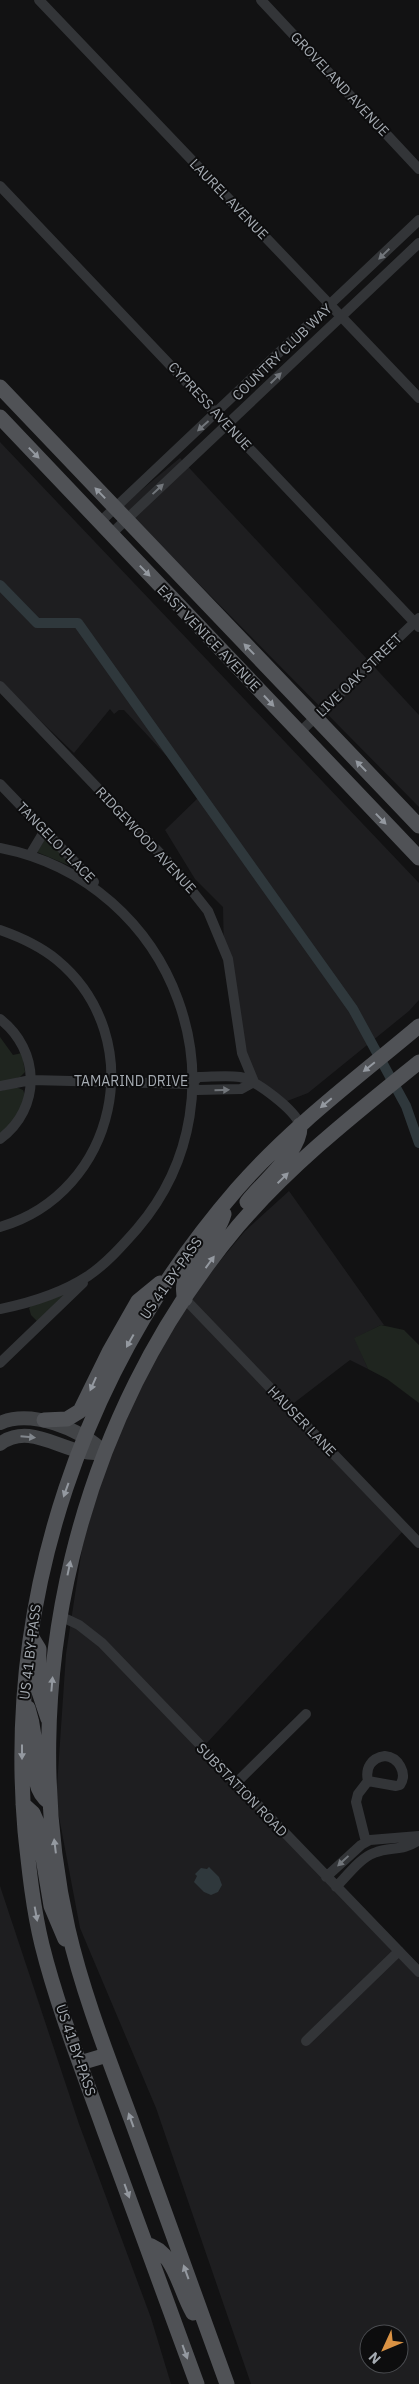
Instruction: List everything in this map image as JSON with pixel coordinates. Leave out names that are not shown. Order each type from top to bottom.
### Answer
[{"type":"main road","name":"EAST VENICE AVENUE","points":[[0,387],[419,826]]},
{"type":"main road","name":"EAST VENICE AVENUE","points":[[0,417],[110,535],[224,652],[298,733],[419,858]]},
{"type":"main road","name":"US 41 BY-PASS","points":[[197,2384],[80,2064],[41,1942],[28,1857],[23,1804],[22,1751],[30,1636],[55,1521],[84,1437],[114,1369],[171,1274],[228,1201],[277,1146],[419,1026]]},
{"type":"main road","name":"US 41 BY-PASS","points":[[227,2384],[107,2055],[78,1965],[60,1885],[50,1803],[50,1725],[60,1616],[82,1520],[104,1452],[136,1381],[159,1340],[210,1261],[238,1227],[284,1178],[370,1102],[419,1062]]},
{"type":"main road","points":[[238,1227],[246,1204],[294,1148],[299,1136],[300,1125]]},
{"type":"main road","points":[[185,1300],[183,1281],[218,1229],[228,1201]]},
{"type":"main road","points":[[0,1423],[23,1418],[44,1420],[67,1419],[80,1411],[109,1352],[138,1301],[171,1274]]},
{"type":"main road","points":[[44,1420],[84,1437],[104,1452]]},
{"type":"main road","points":[[0,1444],[12,1438],[32,1436],[79,1452],[90,1454],[104,1452]]},
{"type":"main road","points":[[30,1636],[39,1649],[38,1689],[50,1725]]},
{"type":"main road","points":[[25,1690],[33,1728],[37,1784],[43,1797],[50,1803]]},
{"type":"main road","points":[[23,1804],[32,1813],[36,1822],[54,1916],[78,1965]]},
{"type":"main road","points":[[80,2064],[107,2055]]},
{"type":"main road","points":[[146,2244],[160,2250],[167,2258],[188,2305],[210,2337]]},
{"type":"street","name":"LAUREL AVENUE","points":[[39,0],[419,398]]},
{"type":"street","name":"GROVELAND AVENUE","points":[[262,0],[419,168]]},
{"type":"street","name":"CYPRESS AVENUE","points":[[0,186],[417,622]]},
{"type":"street","name":"COUNTRY CLUB WAY","points":[[99,523],[217,414],[419,220]]},
{"type":"street","name":"COUNTRY CLUB WAY","points":[[110,535],[419,243]]},
{"type":"street","name":"LIVE OAK STREET","points":[[298,733],[417,622]]},
{"type":"street","name":"RIDGEWOOD AVENUE","points":[[0,686],[174,868],[204,905],[220,935],[228,960],[242,1054],[254,1082]]},
{"type":"street","name":"TANGELO PLACE","points":[[0,784],[112,901]]},
{"type":"street","points":[[30,854],[44,830]]},
{"type":"street","points":[[0,848],[30,854],[75,875],[112,901],[144,936],[171,982],[187,1030],[192,1084],[186,1134],[170,1179],[141,1224],[100,1267],[0,1363]]},
{"type":"street","points":[[0,930],[42,949],[56,959],[76,979],[91,1001],[103,1028],[110,1057],[112,1082],[104,1126],[94,1151],[80,1174],[48,1204],[18,1221],[0,1227]]},
{"type":"street","points":[[0,1019],[15,1032],[23,1044],[28,1058],[31,1080],[28,1102],[22,1116],[0,1139]]},
{"type":"street","name":"TAMARIND DRIVE","points":[[0,1086],[31,1080],[192,1084],[198,1077],[240,1077],[254,1082],[289,1111],[300,1125]]},
{"type":"street","points":[[0,1309],[28,1302],[64,1289],[100,1267]]},
{"type":"street","name":"HAUSER LANE","points":[[185,1300],[419,1542]]},
{"type":"street","name":"SUBSTATION ROAD","points":[[60,1616],[79,1625],[102,1643],[419,1972]]},
{"type":"street","points":[[236,1783],[306,1714]]},
{"type":"street","points":[[366,1842],[356,1802],[358,1794],[368,1781]]},
{"type":"street","points":[[326,1877],[366,1842],[379,1839],[419,1838]]},
{"type":"street","points":[[336,1887],[368,1856],[382,1851],[405,1848],[419,1838]]},
{"type":"street","points":[[306,2041],[398,1951]]},
{"type":"shaded area","points":[[0,442],[419,883],[419,1000],[409,1011],[308,1093],[282,1103],[246,1067],[224,954],[223,907],[195,879],[165,830],[199,797],[200,792],[124,710],[119,710],[114,714],[110,709],[74,753],[0,682]]},
{"type":"shaded area","points":[[180,458],[419,715],[419,807],[122,506]]},
{"type":"shaded area","points":[[46,838],[71,865],[70,866],[37,852]]},
{"type":"shaded area","points":[[0,1037],[13,1055],[22,1053],[25,1072],[20,1077],[0,1083]]},
{"type":"shaded area","points":[[16,1087],[23,1090],[25,1095],[17,1117],[0,1134],[0,1091]]},
{"type":"shaded area","points":[[289,1191],[384,1325],[355,1338],[368,1369],[350,1360],[290,1406],[404,1530],[205,1745],[419,1965],[419,2384],[251,2384],[156,2108],[80,1928],[56,1801],[66,1654],[83,1542],[109,1457],[141,1383],[200,1285],[245,1231]]},
{"type":"shaded area","points":[[66,1293],[37,1321],[31,1315],[29,1308],[32,1305]]},
{"type":"shaded area","points":[[381,1325],[404,1330],[419,1345],[419,1403],[387,1379],[368,1369],[354,1338]]},
{"type":"shaded area","points":[[209,1867],[219,1877],[222,1885],[218,1892],[211,1895],[204,1892],[194,1882],[197,1876],[195,1874],[201,1868],[207,1869]]},
{"type":"shaded area","points":[[0,1886],[79,2124],[151,2318],[171,2384],[0,2384]]},
{"type":"waterway","points":[[0,585],[37,623],[78,623],[353,1009],[406,1106],[419,1143]]}]
